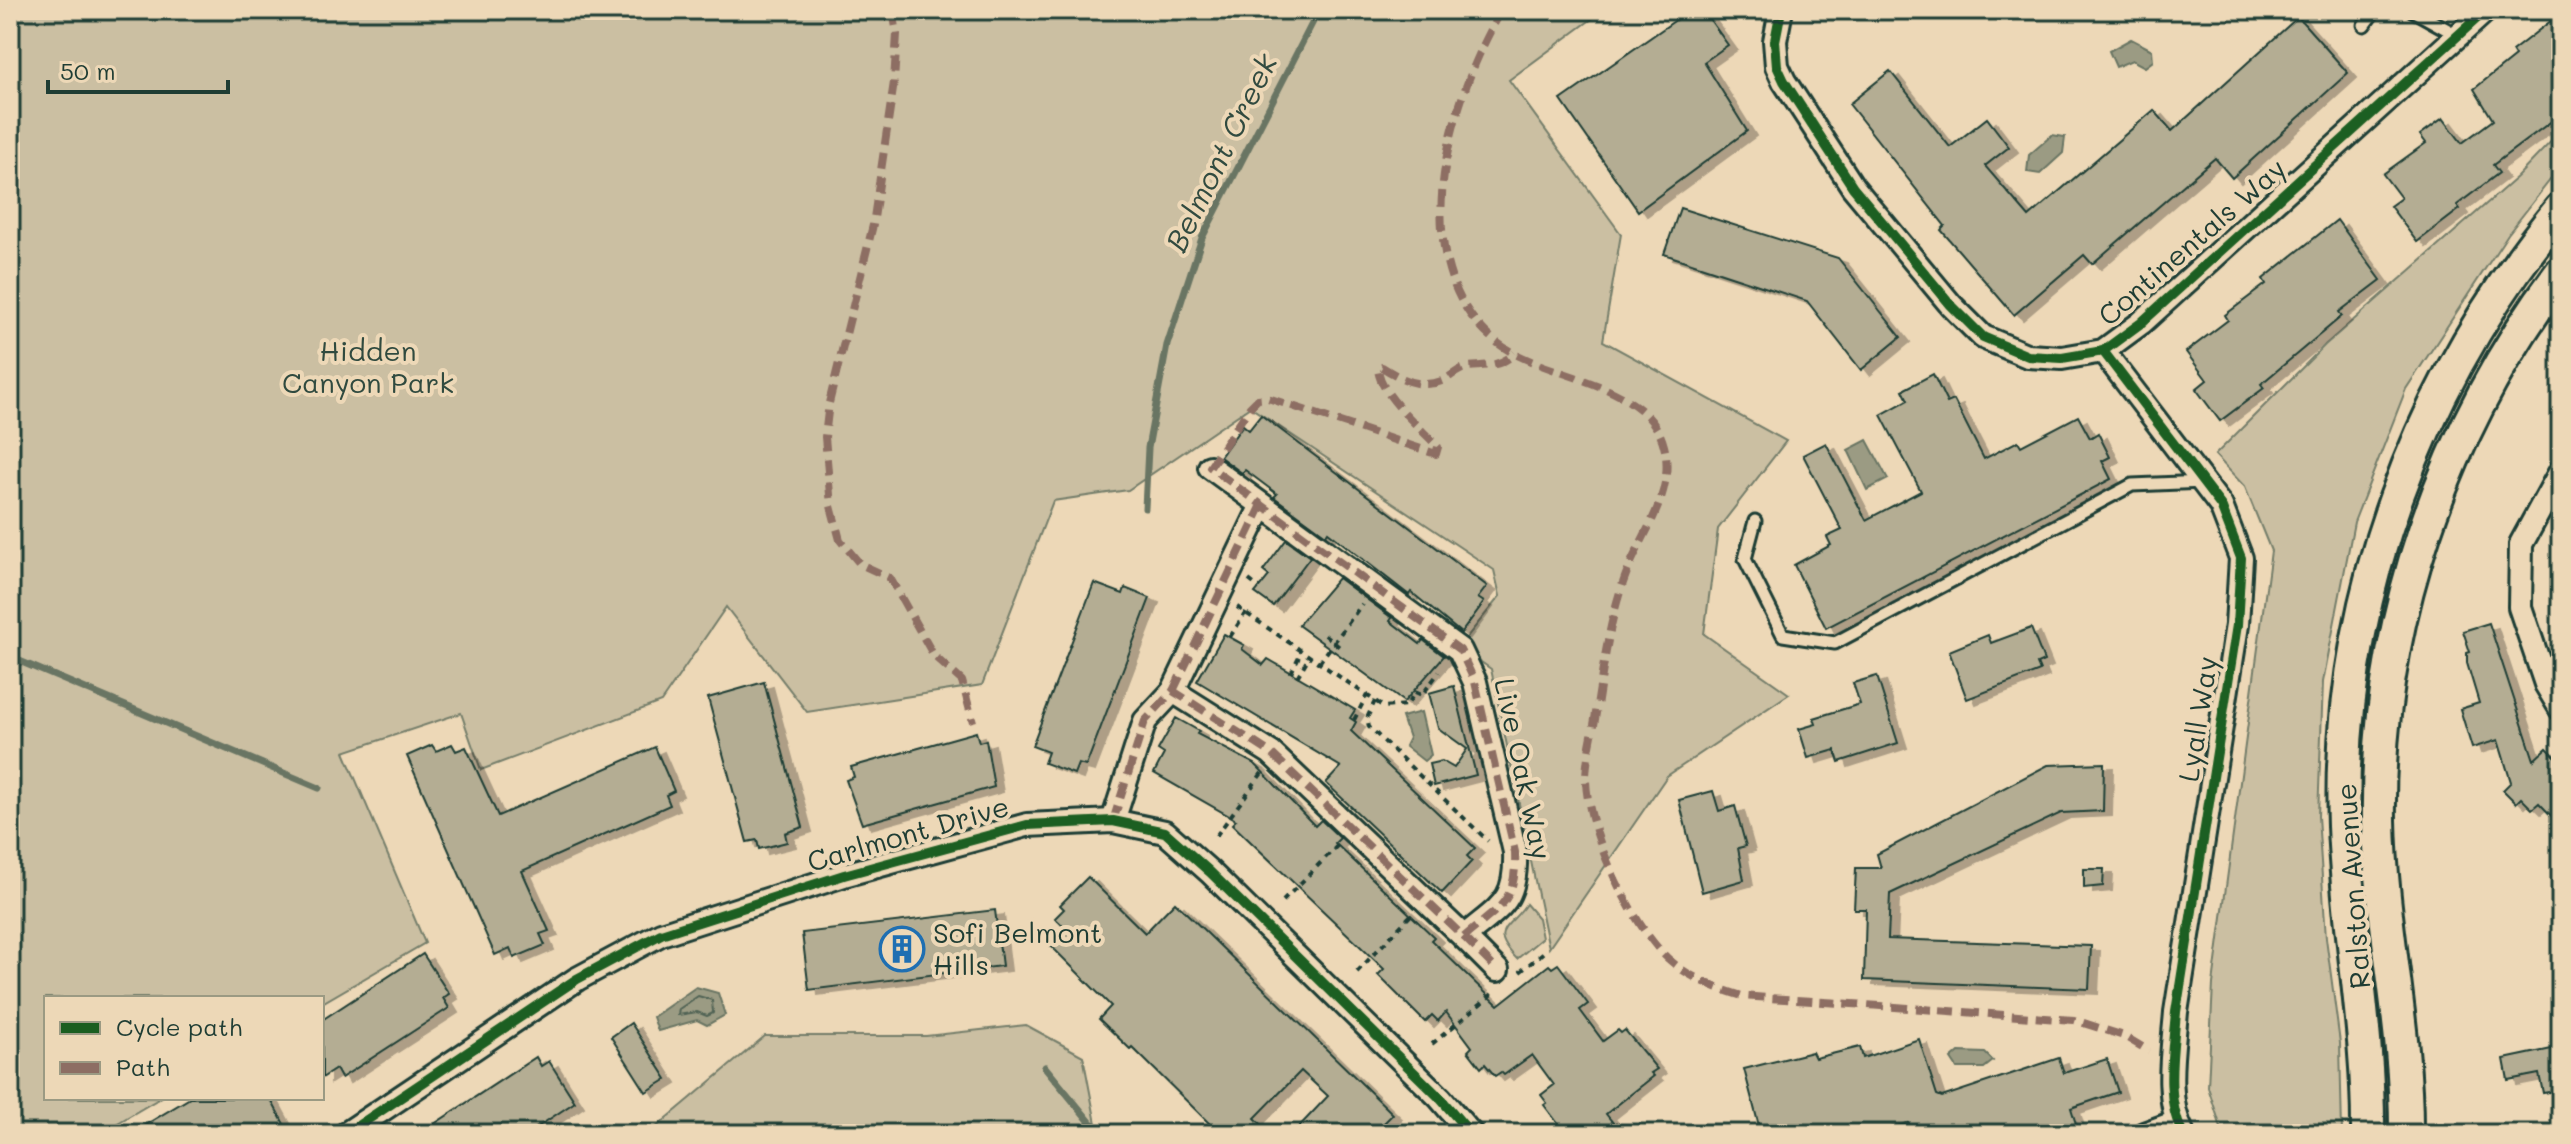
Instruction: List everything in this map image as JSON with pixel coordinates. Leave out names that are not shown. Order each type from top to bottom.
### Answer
[{"type":"main road","name":"Ralston Avenue","points":[[2368,1134],[2363,1013],[2347,882],[2344,822],[2345,762],[2358,640],[2386,525],[2435,402],[2499,292],[2561,209]]},
{"type":"main road","name":"Ralston Avenue","points":[[2406,1134],[2404,1061],[2379,821],[2381,766],[2393,653],[2421,540],[2448,468],[2496,369],[2561,273]]},
{"type":"street","name":"Continentals Way","points":[[1781,10],[1775,41],[1777,66],[1853,187],[1951,305],[1983,337],[2028,356],[2062,358],[2103,351],[2180,288],[2486,10]]},
{"type":"street","name":"Lyall Way","points":[[2103,351],[2221,506],[2234,535],[2242,584],[2176,1012],[2171,1076],[2180,1128]]},
{"type":"street","name":"Live Oak Way","points":[[1210,467],[1460,650],[1472,672],[1515,852],[1516,879],[1505,902],[1464,937]]},
{"type":"street","points":[[2561,471],[2521,544],[2520,607],[2546,684],[2561,709]]},
{"type":"street","points":[[1113,821],[1145,721],[1173,691],[1261,507]]},
{"type":"street","points":[[1173,691],[1271,753],[1464,937],[1503,979]]},
{"type":"street","name":"Carlmont Drive","points":[[346,1134],[577,979],[661,934],[844,875],[1027,825],[1113,821],[1165,832],[1210,872],[1440,1098],[1471,1134]]},
{"type":"street","points":[[2144,1134],[2180,1128]]},
{"type":"lane","points":[[2364,25],[2375,10]]},
{"type":"lane","points":[[2412,10],[2457,35]]},
{"type":"lane","points":[[1755,521],[1745,559],[1783,635],[1835,643],[2132,485],[2205,482]]},
{"type":"path","points":[[1319,663],[1366,599]]},
{"type":"path","points":[[1228,602],[1375,701],[1393,709],[1407,705],[1415,692],[1422,695],[1439,672]]},
{"type":"path","points":[[1230,637],[1246,612]]},
{"type":"path","points":[[1325,635],[1342,649]]},
{"type":"path","points":[[1291,673],[1301,652]]},
{"type":"path","points":[[1297,677],[1309,657]]},
{"type":"path","points":[[1354,720],[1367,695]]},
{"type":"path","points":[[1375,701],[1367,718],[1369,727],[1495,848]]},
{"type":"path","points":[[1216,836],[1266,767]]},
{"type":"path","points":[[1283,901],[1343,840]]},
{"type":"path","points":[[1357,972],[1415,911]]},
{"type":"path","points":[[1432,1044],[1503,979],[1545,951]]},
{"type":"green space","name":"Hidden Canyon Park","points":[[10,10],[1604,10],[1509,80],[1621,234],[1603,341],[1786,441],[1718,529],[1704,634],[1789,694],[1667,776],[1549,948],[1491,669],[1481,662],[1466,638],[1500,596],[1494,570],[1250,407],[1128,490],[1053,501],[982,685],[807,712],[726,607],[661,702],[481,770],[461,713],[344,752],[425,943],[324,1002],[324,996],[44,996],[44,1100],[157,1100],[99,1134],[10,1134]]},
{"type":"green space","points":[[2561,131],[2561,166],[2508,234],[2406,389],[2354,522],[2323,682],[2318,816],[2326,938],[2340,1043],[2342,1134],[2223,1134],[2208,1087],[2213,984],[2271,551],[2245,487],[2215,455],[2325,345],[2517,177]]},
{"type":"green space","points":[[1526,904],[1538,918],[1542,938],[1517,959],[1502,935]]},
{"type":"green space","points":[[1026,1025],[1083,1056],[1098,1134],[648,1134],[765,1036],[926,1036]]},
{"type":"water","points":[[2131,39],[2152,50],[2153,61],[2145,67],[2132,60],[2116,67],[2109,51]]},
{"type":"water","points":[[2052,135],[2065,137],[2063,153],[2040,174],[2027,172],[2029,155]]},
{"type":"water","points":[[1867,440],[1888,479],[1867,490],[1848,450]]},
{"type":"water","points":[[1421,712],[1431,755],[1424,761],[1405,746],[1409,738],[1402,717]]},
{"type":"water","points":[[696,987],[718,993],[725,1015],[707,1025],[697,1020],[658,1031],[653,1017]]},
{"type":"water","points":[[1959,1052],[1985,1053],[1993,1061],[1984,1068],[1957,1068],[1951,1059]]},
{"type":"building","points":[[1690,10],[1703,10],[1728,45],[1704,62],[1747,131],[1638,211],[1561,100]]},
{"type":"building","points":[[2561,13],[2561,114],[2493,165],[2499,173],[2457,205],[2460,209],[2417,242],[2390,206],[2401,198],[2383,174],[2426,143],[2420,135],[2443,118],[2462,143],[2493,120],[2474,89],[2515,56],[2512,51]]},
{"type":"building","points":[[2298,17],[2348,73],[2232,178],[2215,158],[2092,264],[2084,255],[2014,315],[1941,230],[1945,226],[1849,104],[1890,71],[1950,147],[1987,118],[2009,147],[1985,166],[2029,217],[2154,110],[2172,131]]},
{"type":"building","points":[[1680,208],[1838,258],[1901,337],[1861,370],[1807,301],[1664,254]]},
{"type":"building","points":[[2337,220],[2381,280],[2339,312],[2342,316],[2261,384],[2264,388],[2220,421],[2196,389],[2207,380],[2186,352],[2228,320],[2225,315],[2266,284],[2263,279]]},
{"type":"building","points":[[1933,374],[1947,403],[1954,400],[1984,459],[2018,441],[2021,446],[2078,416],[2090,438],[2098,433],[2110,457],[2102,461],[2111,479],[1826,628],[1794,565],[1831,545],[1827,537],[1842,530],[1803,455],[1826,443],[1866,520],[1921,491],[1881,415],[1908,400],[1903,390]]},
{"type":"building","points":[[1261,415],[1487,586],[1478,598],[1484,602],[1461,633],[1411,592],[1409,595],[1328,532],[1326,535],[1274,497],[1277,494],[1245,470],[1242,473],[1220,457],[1243,425],[1249,430]]},
{"type":"building","points":[[1286,540],[1310,557],[1273,606],[1255,593],[1269,576],[1263,571]]},
{"type":"building","points":[[1338,578],[1392,618],[1390,621],[1420,644],[1423,640],[1444,656],[1404,702],[1298,625]]},
{"type":"building","points":[[1094,583],[1123,594],[1125,588],[1150,598],[1086,766],[1078,764],[1074,774],[1044,763],[1048,752],[1032,746]]},
{"type":"building","points":[[2489,623],[2534,760],[2547,748],[2561,762],[2561,826],[2539,803],[2532,809],[2521,798],[2516,803],[2503,790],[2511,782],[2498,740],[2472,748],[2460,709],[2479,703],[2467,663],[2467,653],[2470,652],[2463,631]]},
{"type":"building","points":[[2031,628],[2044,661],[2037,664],[2040,671],[1967,699],[1949,651],[1988,635],[1991,643]]},
{"type":"building","points":[[1224,634],[1244,645],[1242,649],[1263,665],[1268,659],[1355,710],[1350,718],[1356,722],[1351,731],[1475,848],[1467,856],[1472,861],[1442,893],[1326,783],[1341,767],[1197,681]]},
{"type":"building","points":[[1877,676],[1898,743],[1839,762],[1835,750],[1808,758],[1799,729],[1816,724],[1814,718],[1860,704],[1853,683]]},
{"type":"building","points":[[764,682],[803,827],[785,833],[787,842],[759,849],[757,840],[747,842],[708,698]]},
{"type":"building","points":[[1454,686],[1476,775],[1434,786],[1429,764],[1442,761],[1454,768],[1467,749],[1438,728],[1429,693]]},
{"type":"building","points":[[1176,718],[1199,731],[1197,734],[1255,764],[1315,826],[1321,820],[1340,838],[1335,843],[1434,937],[1431,940],[1498,1005],[1549,965],[1552,968],[1558,964],[1588,1004],[1580,1010],[1603,1041],[1618,1030],[1621,1033],[1625,1030],[1657,1069],[1651,1073],[1654,1076],[1606,1114],[1622,1134],[1566,1134],[1544,1105],[1547,1103],[1541,1095],[1554,1085],[1532,1055],[1504,1075],[1501,1072],[1495,1076],[1485,1064],[1481,1068],[1468,1051],[1472,1047],[1446,1012],[1438,1021],[1432,1015],[1425,1022],[1378,975],[1384,969],[1232,824],[1236,820],[1154,773],[1164,754],[1158,750]]},
{"type":"building","points":[[976,732],[979,742],[986,740],[994,787],[862,824],[846,780],[854,777],[851,767]]},
{"type":"building","points":[[452,744],[456,751],[466,747],[498,816],[655,747],[674,791],[666,795],[670,805],[522,871],[549,931],[540,934],[545,945],[514,958],[510,948],[495,955],[407,756],[432,745],[436,751]]},
{"type":"building","points":[[2104,763],[2103,811],[2061,813],[1890,894],[1888,939],[2091,946],[2089,989],[1864,980],[1866,909],[1854,909],[1856,868],[1881,868],[1877,854],[2048,765]]},
{"type":"building","points":[[1713,791],[1719,811],[1735,806],[1746,846],[1738,848],[1744,880],[1702,892],[1679,800]]},
{"type":"building","points":[[2084,869],[2104,869],[2103,886],[2084,888]]},
{"type":"building","points":[[1088,877],[1145,933],[1175,902],[1393,1114],[1373,1134],[1292,1134],[1328,1096],[1301,1071],[1255,1118],[1271,1134],[1220,1134],[1132,1047],[1130,1049],[1099,1019],[1111,1006],[1049,944],[1065,928],[1055,918],[1064,909],[1060,905]]},
{"type":"building","name":"Sofi Belmont Hills","points":[[995,910],[1002,966],[809,990],[802,933]]},
{"type":"building","points":[[423,954],[449,994],[443,998],[449,1008],[341,1078],[336,1069],[324,1077],[324,1019]]},
{"type":"building","points":[[631,1023],[667,1079],[646,1092],[611,1037]]},
{"type":"building","points":[[1919,1039],[1937,1095],[1942,1097],[2059,1058],[2064,1073],[2107,1059],[2118,1092],[2071,1108],[2076,1124],[2045,1134],[1912,1134],[1908,1123],[1869,1134],[1761,1134],[1744,1069],[1812,1052],[1815,1058],[1860,1047],[1863,1058]]},
{"type":"building","points":[[2561,1047],[2561,1090],[2543,1093],[2539,1074],[2508,1080],[2504,1059]]},
{"type":"building","points":[[536,1057],[541,1066],[549,1061],[575,1102],[527,1134],[419,1134]]},
{"type":"building","points":[[187,1100],[271,1100],[284,1124],[266,1134],[130,1134]]},
{"type":"waterway","name":"Belmont Creek","points":[[1145,508],[1148,448],[1167,345],[1202,238],[1319,10]]},
{"type":"waterway","points":[[10,657],[319,788]]},
{"type":"waterway","name":"Belmont Creek","points":[[1045,1067],[1100,1134]]},
{"type":"marked path","points":[[893,10],[897,34],[894,82],[873,225],[829,403],[825,437],[831,506],[840,540],[860,564],[890,578],[934,656],[962,681],[973,722]]},
{"type":"marked path","points":[[1502,10],[1483,46],[1452,133],[1443,179],[1442,225],[1449,269],[1466,308],[1495,341],[1538,364],[1615,393],[1637,407],[1654,424],[1664,446],[1667,463],[1662,496],[1627,572],[1611,626],[1586,772],[1588,800],[1603,850],[1642,927],[1657,947],[1680,968],[1705,982],[1742,996],[2074,1020],[2124,1036],[2149,1051]]},
{"type":"marked path","points":[[1113,821],[1145,721],[1173,691],[1271,753],[1464,937],[1504,902],[1513,882],[1515,852],[1475,682],[1460,650],[1210,467],[1250,407],[1258,399],[1268,398],[1436,454],[1438,447],[1393,400],[1380,379],[1378,369],[1382,367],[1405,379],[1429,384],[1465,368],[1499,363],[1515,353]]},
{"type":"marked path","points":[[1173,691],[1261,507]]},
{"type":"marked path","points":[[1464,937],[1497,970]]},
{"type":"cycle path","points":[[1781,10],[1775,41],[1777,66],[1853,187],[1951,305],[1983,337],[2028,356],[2062,358],[2103,351],[2141,323],[2486,10]]},
{"type":"cycle path","points":[[2103,351],[2221,506],[2241,558],[2237,625],[2176,1012],[2172,1090],[2173,1105],[2183,1134]]},
{"type":"cycle path","points":[[346,1134],[577,979],[661,934],[844,875],[1027,825],[1113,821],[1165,832],[1210,872],[1440,1098],[1471,1134]]},
{"type":"place","name":"Sofi Belmont Hills","points":[[902,949]]}]
